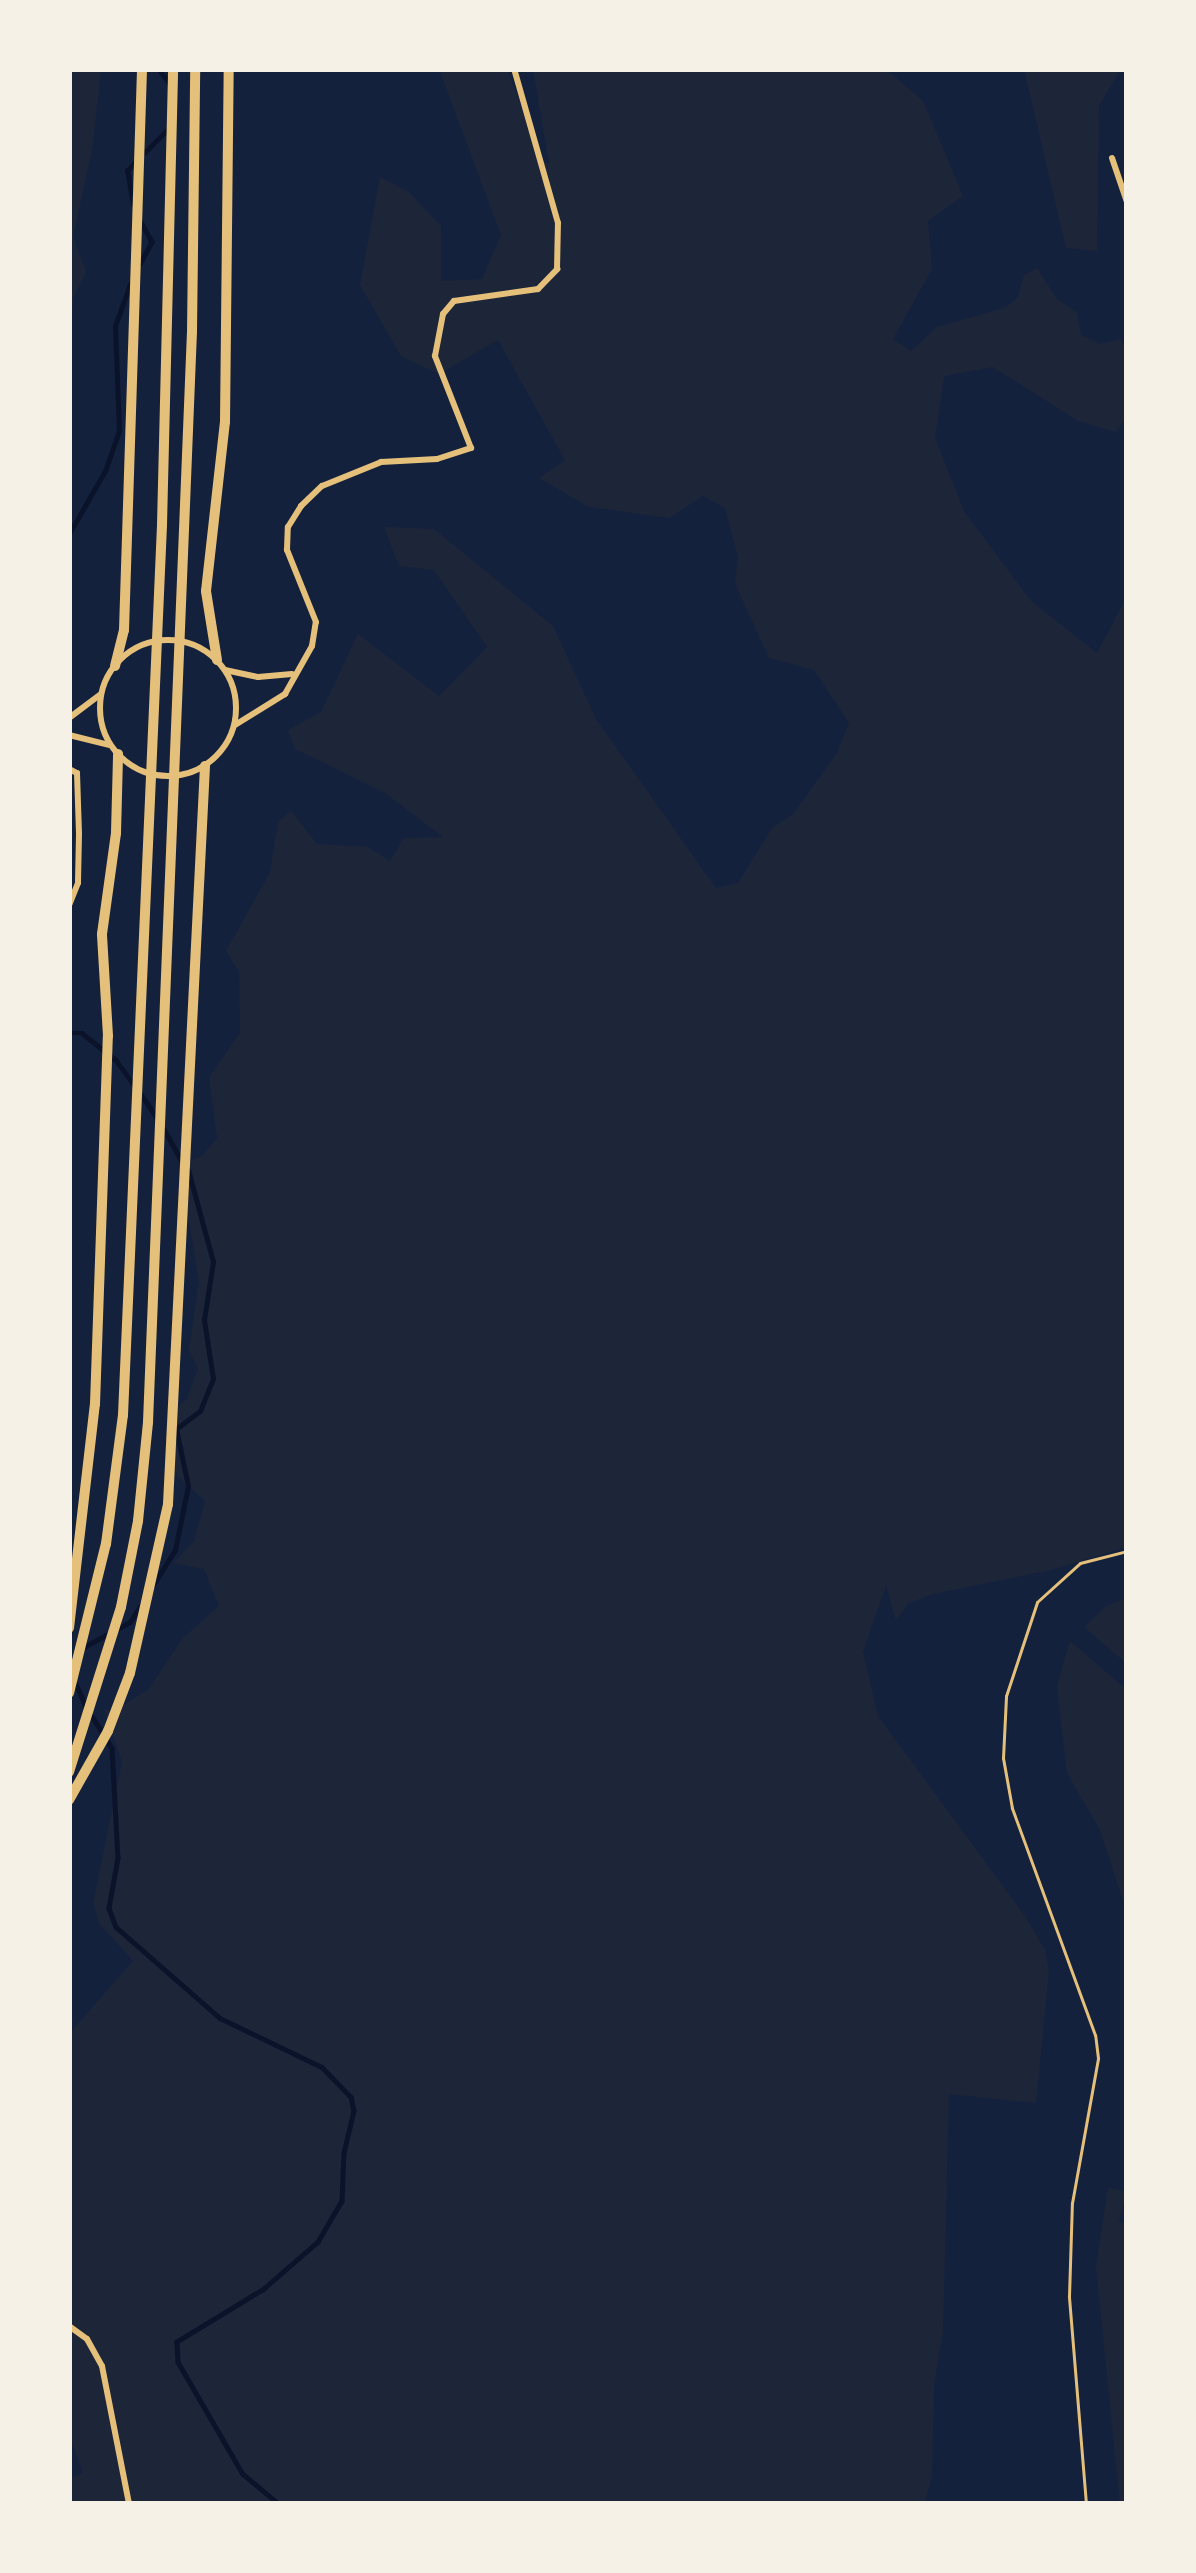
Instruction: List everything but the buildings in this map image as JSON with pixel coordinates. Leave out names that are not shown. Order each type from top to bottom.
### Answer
[{"type":"highway","points":[[115,666],[124,630],[142,69]]},
{"type":"highway","points":[[69,1693],[106,1544],[123,1415],[163,503],[172,69]]},
{"type":"highway","points":[[71,1766],[121,1607],[138,1522],[148,1422],[191,332],[196,69]]},
{"type":"highway","points":[[221,665],[206,611],[225,422],[229,69]]},
{"type":"highway","points":[[69,1628],[95,1404],[108,1036],[102,934],[110,872],[115,750]]},
{"type":"highway","points":[[69,1800],[90,1765],[130,1673],[168,1504],[205,766]]},
{"type":"street","points":[[235,724],[277,702],[293,684],[294,673],[312,646],[316,622],[287,550],[288,527],[301,506],[322,486],[381,462],[437,459],[471,448],[435,356],[443,314],[454,302],[538,290],[557,269],[558,223],[532,115],[514,69]]},
{"type":"street","points":[[1112,158],[1127,202]]},
{"type":"street","points":[[115,750],[102,723],[102,694],[115,666],[137,647],[165,640],[193,644],[221,665],[258,677],[294,673]]},
{"type":"street","points":[[69,735],[115,750],[153,775],[179,776],[205,766],[218,755],[235,724],[236,706],[221,665]]},
{"type":"street","points":[[69,718],[102,694]]},
{"type":"street","points":[[69,770],[77,773],[79,834],[78,883],[69,905]]},
{"type":"street","points":[[69,2326],[87,2339],[102,2366],[129,2504]]},
{"type":"lane","points":[[1086,2504],[1071,2339],[1072,2203],[1098,2058],[1095,2035],[1012,1808],[1003,1757],[1006,1696],[1037,1602],[1080,1563],[1127,1551]]},
{"type":"shaded area","points":[[69,69],[101,69],[92,150],[73,237],[86,272],[73,298],[69,416]]},
{"type":"shaded area","points":[[439,69],[507,69],[543,161],[549,164],[533,69],[886,69],[923,101],[963,196],[928,221],[932,269],[893,339],[911,351],[937,327],[1004,308],[1018,298],[1024,275],[1037,268],[1057,299],[1077,312],[1081,335],[1100,344],[1121,339],[1127,354],[1127,417],[1116,432],[1078,421],[993,367],[944,376],[935,438],[964,511],[1031,601],[1097,653],[1127,596],[1127,1547],[1051,1570],[933,1594],[909,1603],[896,1620],[886,1585],[863,1652],[878,1716],[1025,1916],[1045,1950],[1049,1971],[1036,2103],[949,2094],[943,2331],[934,2385],[932,2478],[924,2504],[69,2504],[69,2479],[83,2473],[69,2435],[69,2034],[133,1961],[100,1924],[93,1904],[122,1762],[104,1709],[114,1711],[149,1689],[183,1638],[219,1606],[204,1569],[174,1563],[194,1541],[205,1501],[178,1477],[166,1445],[169,1414],[187,1399],[198,1368],[189,1350],[199,1282],[180,1165],[202,1156],[217,1138],[209,1077],[240,1033],[239,972],[226,951],[270,872],[278,822],[291,811],[317,844],[368,847],[390,861],[404,838],[443,837],[385,793],[295,749],[288,730],[321,712],[358,634],[439,696],[487,647],[434,570],[399,566],[384,527],[434,529],[553,626],[596,719],[716,888],[738,883],[772,828],[793,814],[837,753],[849,723],[814,670],[769,658],[735,584],[738,557],[725,508],[703,496],[669,518],[589,507],[539,478],[565,460],[498,340],[439,374],[401,356],[360,285],[380,177],[409,192],[441,226],[441,281],[482,279],[501,235]]},
{"type":"shaded area","points":[[1024,69],[1121,69],[1099,106],[1097,251],[1066,248]]},
{"type":"shaded area","points":[[1127,1598],[1127,1664],[1084,1627],[1106,1606]]},
{"type":"shaded area","points":[[1070,1641],[1127,1690],[1127,1912],[1100,1830],[1067,1773],[1057,1686]]},
{"type":"shaded area","points":[[1108,2188],[1127,2191],[1119,2221],[1127,2224],[1127,2504],[1120,2504],[1096,2266]]},
{"type":"waterway","points":[[159,69],[170,84]]},
{"type":"waterway","points":[[144,153],[170,127]]},
{"type":"waterway","points":[[133,204],[127,171],[136,161]]},
{"type":"waterway","points":[[140,220],[152,242],[141,263]]},
{"type":"waterway","points":[[69,534],[105,471],[119,431],[115,326],[130,284]]},
{"type":"waterway","points":[[69,1033],[82,1033],[116,1060],[134,1085]]},
{"type":"waterway","points":[[141,1094],[158,1119]]},
{"type":"waterway","points":[[164,1129],[182,1161]]},
{"type":"waterway","points":[[153,1585],[175,1550],[188,1486],[176,1429],[200,1411],[213,1379],[204,1320],[213,1262],[188,1170]]},
{"type":"waterway","points":[[84,1647],[130,1622],[141,1605]]},
{"type":"waterway","points":[[76,1684],[86,1706]]},
{"type":"waterway","points":[[92,1716],[112,1748],[118,1858],[109,1908],[116,1927],[220,2018],[322,2067],[351,2097],[354,2111],[344,2153],[342,2201],[318,2242],[264,2289],[177,2342],[178,2362],[243,2474],[279,2504]]}]
